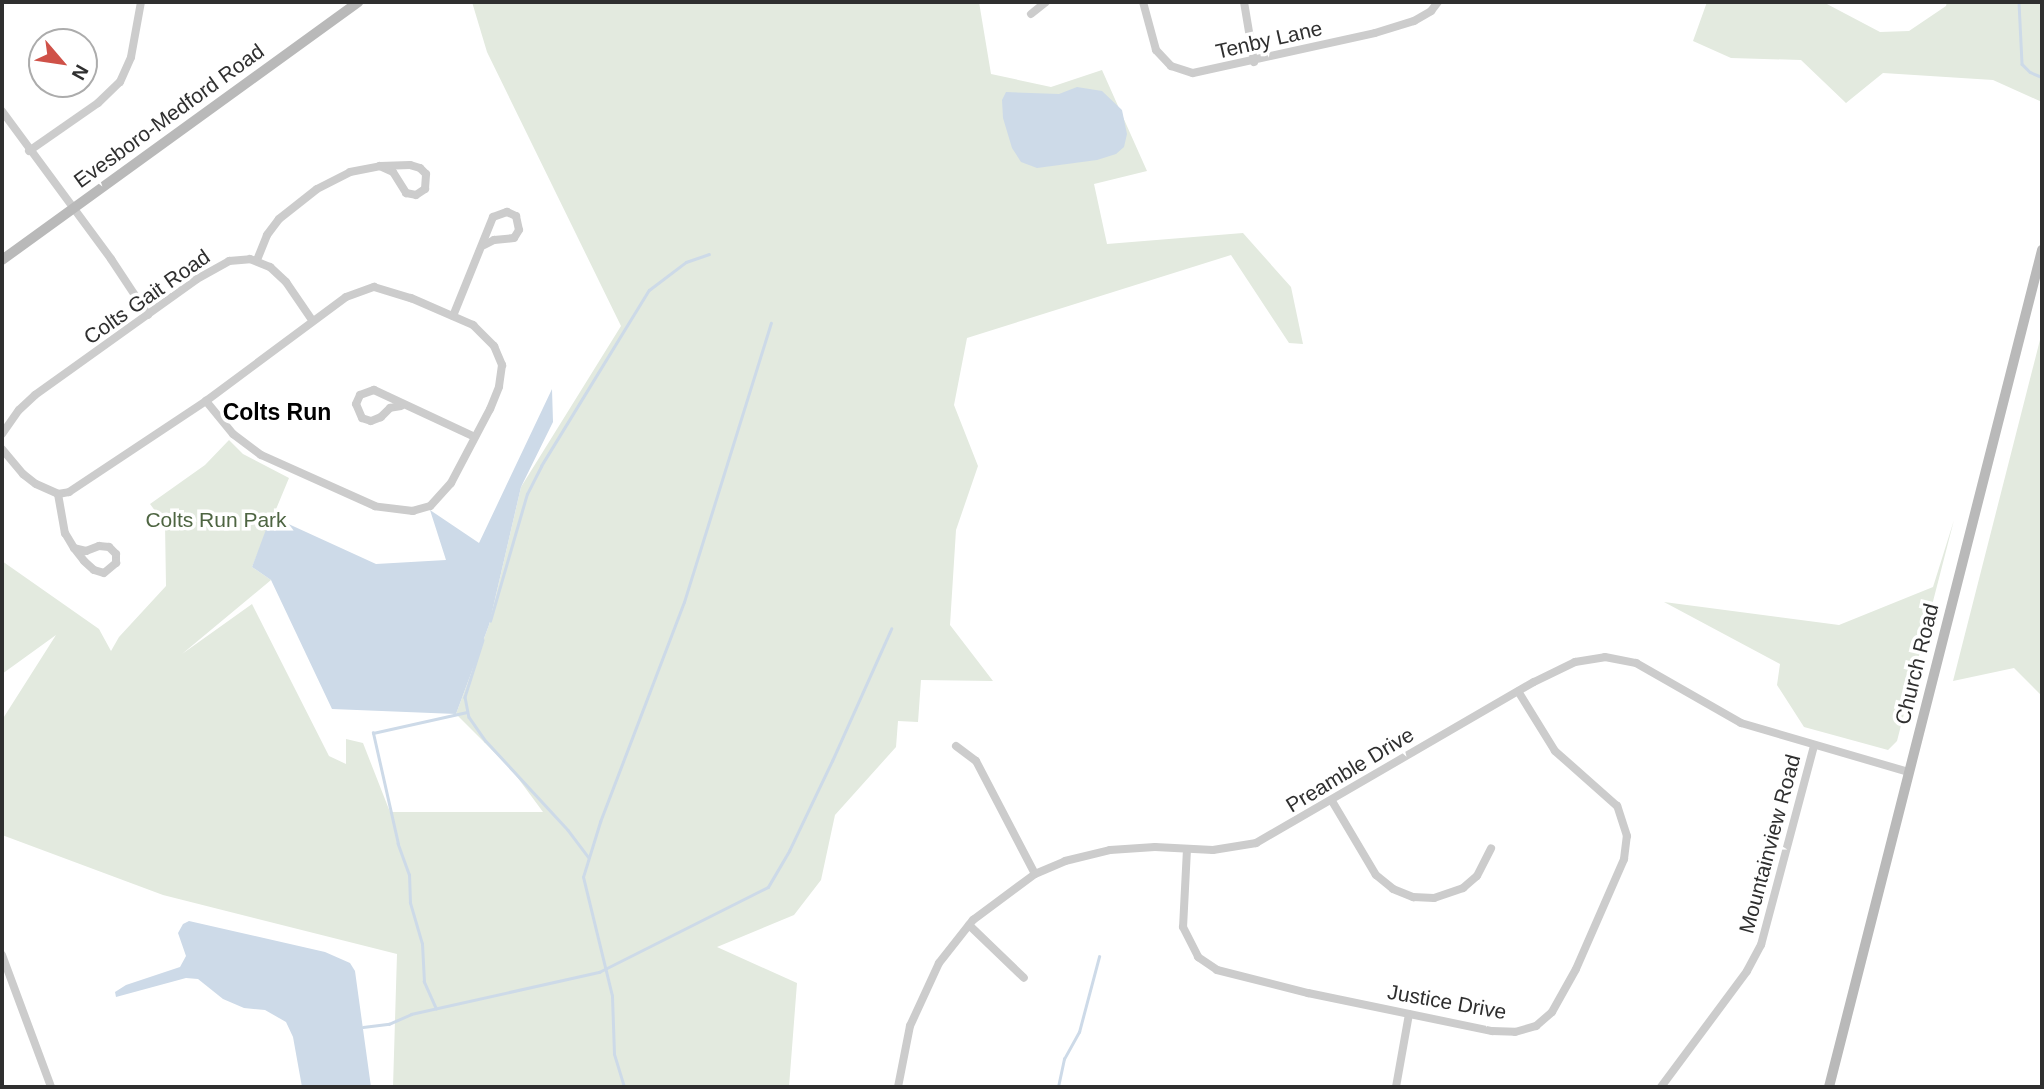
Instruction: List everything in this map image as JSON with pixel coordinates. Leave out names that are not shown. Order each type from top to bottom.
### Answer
[{"type":"main road","name":"Evesboro-Medford Road","points":[[2,260],[358,2]]},
{"type":"main road","name":"Church Road","points":[[1829,1087],[2042,250]]},
{"type":"street","points":[[29,150],[81,115],[120,82],[131,57],[141,2]]},
{"type":"street","points":[[1031,14],[1046,2]]},
{"type":"street","name":"Tenby Lane","points":[[1143,2],[1152,41],[1171,66],[1181,71],[1204,73],[1395,27],[1423,16],[1438,2]]},
{"type":"street","points":[[1244,2],[1254,62]]},
{"type":"street","points":[[2,111],[73,211],[111,259],[148,315]]},
{"type":"street","points":[[312,320],[279,274],[257,260],[272,227],[297,204],[339,176],[380,166],[411,165],[420,168],[427,179],[425,189],[416,195],[405,193],[393,172],[380,166]]},
{"type":"street","points":[[453,316],[484,245],[493,217],[502,212],[516,216],[520,225],[514,238],[494,240],[484,245]]},
{"type":"street","name":"Colts Gait Road","points":[[2,434],[26,402],[218,266],[240,259],[257,260]]},
{"type":"street","points":[[2,449],[29,480],[58,494],[78,486],[206,401],[346,297],[374,287],[388,289],[453,316],[484,333],[494,346],[502,365],[495,397],[451,483],[438,500],[422,510],[394,511],[320,482],[250,449],[226,427],[206,401]]},
{"type":"street","points":[[401,406],[390,408],[381,417],[371,421],[362,418],[356,404],[360,395],[373,390],[401,406],[475,437]]},
{"type":"street","points":[[58,494],[62,525],[74,548],[89,566],[99,572],[109,572],[117,563],[116,554],[109,547],[99,546],[86,551],[74,548]]},
{"type":"street","name":"Preamble Drive","points":[[898,1087],[906,1039],[922,995],[939,964],[969,925],[993,902],[1035,874],[1065,861],[1110,850],[1148,847],[1228,849],[1256,843],[1518,691],[1575,662],[1590,658],[1620,659],[1650,670],[1734,720],[1814,746],[1909,772]]},
{"type":"street","name":"Justice Drive","points":[[1187,849],[1183,927],[1191,948],[1207,965],[1241,977],[1503,1033],[1536,1026],[1552,1012],[1564,992],[1624,859],[1626,826],[1616,806],[1555,751],[1518,691]]},
{"type":"street","points":[[956,746],[976,761],[1035,874]]},
{"type":"street","name":"Mountainview Road","points":[[1661,1087],[1747,971],[1762,946],[1814,746]]},
{"type":"street","points":[[1332,801],[1376,875],[1393,889],[1413,897],[1434,898],[1463,888],[1477,876],[1491,848]]},
{"type":"street","points":[[969,925],[1024,978]]},
{"type":"street","points":[[2,955],[51,1087]]},
{"type":"street","points":[[1395,1087],[1409,1014]]},
{"type":"green space","name":"Colts Run Park","points":[[472,2],[979,2],[991,74],[1051,87],[1102,70],[1147,171],[1094,184],[1107,244],[1243,233],[1291,287],[1303,344],[1289,343],[1231,255],[967,338],[954,405],[978,466],[956,530],[950,625],[993,681],[921,680],[918,722],[898,721],[896,747],[835,815],[821,880],[794,915],[717,947],[797,983],[789,1087],[393,1087],[397,954],[163,895],[2,835],[2,720],[56,635],[2,674],[2,561],[99,629],[111,651],[119,637],[166,586],[165,524],[150,504],[205,465],[229,440],[243,454],[289,478],[252,567],[271,580],[182,654],[252,604],[329,756],[346,764],[346,739],[363,743],[390,812],[543,812],[512,770],[456,714],[489,625],[521,487],[621,326],[487,52]]},
{"type":"green space","points":[[1707,2],[1825,3],[1880,32],[1909,31],[1946,6],[1947,2],[2039,2],[2042,4],[2042,102],[1993,80],[1883,73],[1846,103],[1801,60],[1731,58],[1693,41]]},
{"type":"green space","points":[[2042,332],[2042,696],[2014,668],[1953,681]]},
{"type":"green space","points":[[1954,520],[1897,741],[1888,750],[1804,727],[1777,685],[1780,664],[1664,602],[1839,625],[1933,587]]},
{"type":"water","points":[[1077,87],[1102,91],[1122,110],[1127,134],[1124,147],[1116,154],[1097,160],[1037,168],[1021,162],[1012,148],[1003,118],[1002,100],[1006,92],[1059,94]]},
{"type":"water","points":[[552,389],[553,422],[521,487],[489,625],[456,714],[332,709],[271,580],[252,567],[271,516],[376,564],[446,560],[430,510],[479,543]]},
{"type":"water","points":[[189,921],[325,952],[350,963],[355,971],[371,1087],[302,1087],[293,1037],[286,1022],[265,1010],[244,1008],[223,999],[198,979],[186,978],[116,997],[115,992],[126,985],[180,967],[186,956],[178,933],[183,924]]},
{"type":"waterway","points":[[2019,2],[2022,64],[2030,72],[2042,77]]},
{"type":"waterway","points":[[490,621],[527,494],[541,466],[649,290],[686,262],[709,254]]},
{"type":"waterway","points":[[624,1087],[614,1054],[612,996],[583,877],[600,822],[684,602],[771,323]]},
{"type":"waterway","points":[[363,1027],[389,1024],[411,1014],[599,972],[768,887],[789,851],[832,761],[891,629]]},
{"type":"waterway","points":[[483,640],[465,697],[469,717],[486,741],[568,830],[588,857]]},
{"type":"waterway","points":[[436,1009],[424,982],[422,944],[410,903],[409,875],[398,844],[373,733],[467,712]]},
{"type":"waterway","points":[[1058,1087],[1064,1059],[1079,1032],[1099,957]]},
{"type":"district","name":"Colts Run","points":[[277,412]]}]
